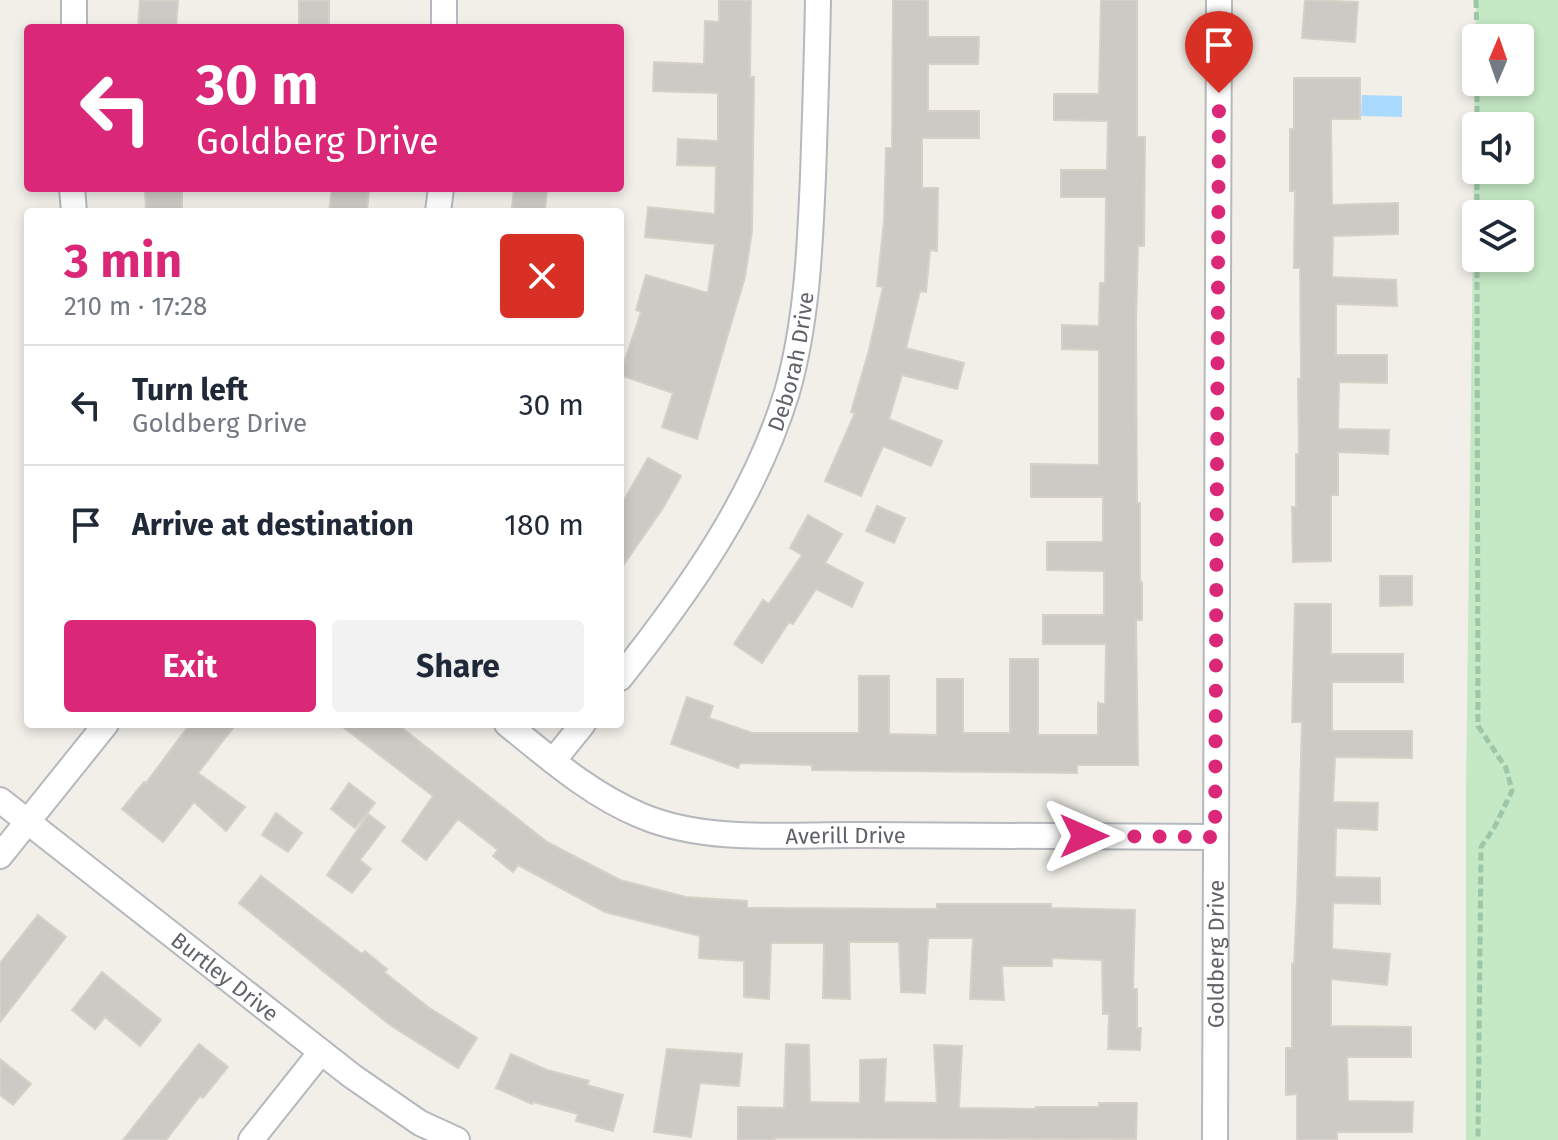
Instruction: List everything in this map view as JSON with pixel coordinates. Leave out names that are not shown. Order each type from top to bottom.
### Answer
[{"type":"street","points":[[74,0],[74,24]]},
{"type":"street","points":[[444,0],[444,24]]},
{"type":"street","name":"Deborah Drive","points":[[624,673],[722,538],[749,486],[787,391],[799,337],[810,252],[818,0]]},
{"type":"street","name":"Goldberg Drive","points":[[1215,1140],[1219,0]]},
{"type":"street","points":[[0,856],[103,728]]},
{"type":"street","name":"Averill Drive","points":[[512,728],[613,802],[643,817],[680,827],[724,833],[1215,837]]},
{"type":"street","points":[[553,761],[580,728]]},
{"type":"street","name":"Burtley Drive","points":[[0,800],[321,1052],[420,1123],[457,1140]]},
{"type":"street","points":[[251,1140],[321,1052]]},
{"type":"path","points":[[1476,0],[1477,24]]},
{"type":"path","points":[[1477,272],[1478,726],[1506,768],[1512,791],[1481,847],[1478,1140]]},
{"type":"green space","points":[[1476,0],[1558,0],[1558,1140],[1466,1140],[1466,792],[1473,272],[1534,272],[1534,200],[1473,200],[1474,184],[1534,184],[1534,112],[1475,112],[1475,96],[1534,96],[1534,24],[1476,24]]},
{"type":"water","points":[[1362,95],[1402,96],[1402,117],[1361,116]]},
{"type":"building","points":[[140,0],[178,1],[176,24],[138,24]]},
{"type":"building","points":[[299,0],[329,1],[329,24],[299,24]]},
{"type":"building","points":[[719,0],[751,0],[750,77],[754,77],[752,231],[745,277],[697,439],[662,427],[673,393],[624,376],[624,363],[641,312],[636,310],[646,275],[708,293],[715,244],[645,237],[648,207],[715,214],[716,166],[677,165],[678,139],[718,141],[718,93],[653,91],[654,62],[704,64],[705,21],[719,22]]},
{"type":"building","points":[[893,0],[928,0],[928,37],[979,37],[978,64],[928,64],[928,111],[979,111],[979,138],[922,138],[922,188],[938,188],[937,251],[930,250],[926,292],[920,291],[906,348],[964,363],[957,389],[902,375],[889,419],[942,441],[931,466],[883,446],[861,496],[825,481],[855,413],[851,412],[883,287],[877,286],[884,221],[886,148],[892,148]]},
{"type":"building","points":[[1101,0],[1137,0],[1137,137],[1145,137],[1144,246],[1138,246],[1136,321],[1137,503],[1140,503],[1142,582],[1142,620],[1136,620],[1138,765],[1077,765],[1077,773],[812,770],[812,765],[740,763],[738,768],[671,744],[687,697],[713,706],[709,718],[752,733],[859,733],[859,676],[889,676],[889,734],[937,735],[937,679],[963,679],[963,733],[1010,733],[1010,659],[1038,659],[1038,735],[1098,735],[1098,703],[1105,704],[1106,644],[1043,644],[1043,615],[1104,615],[1104,571],[1047,570],[1047,542],[1103,542],[1103,497],[1031,497],[1031,464],[1099,465],[1099,350],[1062,349],[1062,325],[1099,326],[1100,283],[1105,283],[1106,197],[1061,197],[1061,170],[1107,170],[1108,121],[1054,120],[1054,94],[1099,94]]},
{"type":"building","points":[[1305,0],[1358,2],[1355,42],[1302,38]]},
{"type":"building","points":[[1294,78],[1360,78],[1360,119],[1331,119],[1332,205],[1398,203],[1398,234],[1333,236],[1332,277],[1396,280],[1397,306],[1336,304],[1336,355],[1387,355],[1387,383],[1339,382],[1338,429],[1389,430],[1388,454],[1338,452],[1338,495],[1331,495],[1331,561],[1293,562],[1292,507],[1296,507],[1298,379],[1301,379],[1300,268],[1294,268],[1295,191],[1290,191]]},
{"type":"building","points":[[145,192],[182,192],[182,208],[146,208]]},
{"type":"building","points":[[332,192],[369,192],[367,208],[330,208]]},
{"type":"building","points":[[514,192],[547,192],[545,208],[512,208]]},
{"type":"building","points":[[648,458],[681,476],[624,564],[624,500]]},
{"type":"building","points":[[877,506],[905,518],[894,543],[866,531]]},
{"type":"building","points":[[808,515],[842,534],[825,563],[863,583],[852,607],[816,589],[762,663],[734,644],[763,600],[769,604],[802,555],[790,548]]},
{"type":"building","points":[[1380,576],[1412,576],[1412,605],[1380,606]]},
{"type":"building","points":[[1295,604],[1331,604],[1331,654],[1403,654],[1403,682],[1332,682],[1332,731],[1412,731],[1412,758],[1335,757],[1333,802],[1378,803],[1377,830],[1336,828],[1335,877],[1380,878],[1380,904],[1333,903],[1332,949],[1390,954],[1387,985],[1331,979],[1331,1026],[1411,1027],[1411,1057],[1347,1057],[1348,1101],[1413,1102],[1412,1132],[1337,1132],[1337,1140],[1297,1140],[1297,1094],[1286,1095],[1286,1048],[1292,1048],[1292,964],[1297,902],[1302,722],[1292,722]]},
{"type":"building","points":[[187,728],[233,728],[198,773],[245,807],[226,831],[194,802],[163,842],[122,809],[146,783]]},
{"type":"building","points":[[344,728],[402,728],[547,842],[620,880],[686,897],[747,901],[747,908],[937,909],[937,904],[1051,904],[1051,908],[1135,910],[1133,989],[1137,989],[1140,1050],[1108,1049],[1109,1014],[1103,1014],[1102,960],[1052,958],[1052,966],[1002,966],[1004,1000],[970,999],[973,938],[928,938],[925,993],[901,992],[899,942],[849,942],[850,999],[823,998],[824,943],[771,943],[769,999],[744,997],[744,961],[699,958],[700,936],[605,912],[518,865],[513,872],[493,856],[498,850],[458,819],[426,860],[402,841],[433,796]]},
{"type":"building","points":[[349,783],[375,803],[355,828],[331,809]]},
{"type":"building","points":[[276,813],[302,833],[288,852],[262,835]]},
{"type":"building","points":[[368,814],[385,827],[360,860],[371,869],[352,893],[327,875]]},
{"type":"building","points":[[261,876],[362,954],[365,951],[387,969],[384,972],[428,1007],[477,1038],[458,1068],[390,1025],[239,903]]},
{"type":"building","points":[[38,915],[66,937],[0,1022],[0,963]]},
{"type":"building","points":[[102,972],[161,1020],[140,1046],[105,1017],[95,1029],[72,1010]]},
{"type":"building","points":[[199,1044],[228,1067],[203,1098],[200,1096],[166,1140],[123,1140]]},
{"type":"building","points":[[786,1044],[809,1045],[810,1102],[860,1103],[860,1060],[886,1059],[884,1102],[937,1103],[934,1045],[962,1046],[959,1108],[1036,1109],[1137,1103],[1136,1139],[738,1140],[738,1107],[784,1108]]},
{"type":"building","points":[[667,1049],[742,1054],[739,1086],[700,1083],[691,1137],[654,1132]]},
{"type":"building","points":[[511,1054],[547,1070],[589,1081],[587,1085],[623,1095],[613,1131],[576,1121],[578,1114],[532,1104],[496,1088]]},
{"type":"building","points":[[0,1059],[31,1084],[13,1105],[0,1095]]},
{"type":"route","points":[[1084,836],[1215,837],[1219,93]]}]
